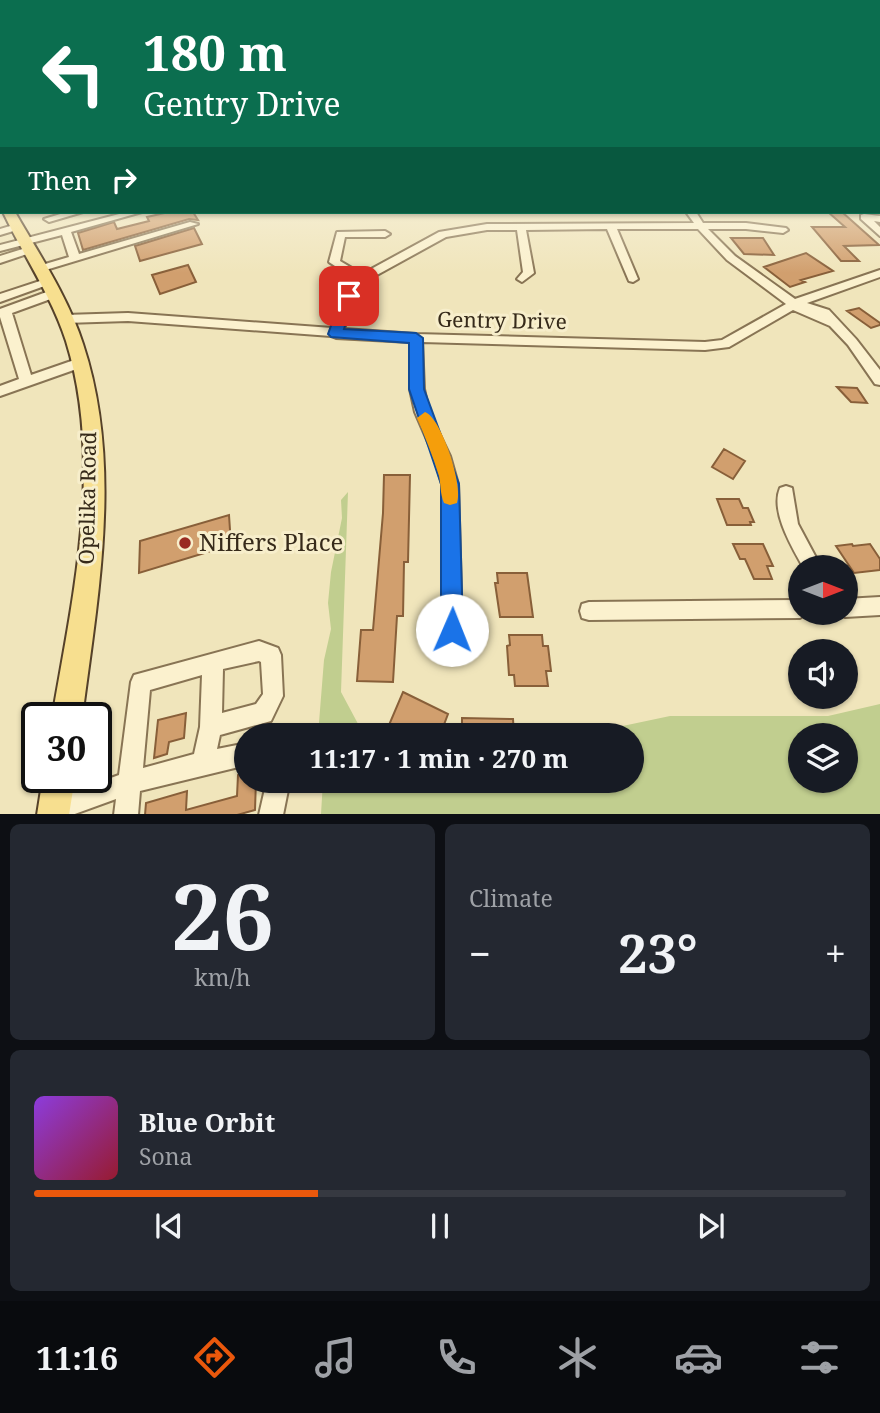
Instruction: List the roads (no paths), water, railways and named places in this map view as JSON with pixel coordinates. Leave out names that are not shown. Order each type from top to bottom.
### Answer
[{"type":"main road","name":"Opelika Road","points":[[10,214],[65,319],[80,363],[90,416],[92,519],[69,702]]},
{"type":"main road","points":[[53,812],[56,793]]},
{"type":"street","points":[[0,248],[49,220],[71,214]]},
{"type":"street","points":[[49,220],[98,214]]},
{"type":"street","points":[[0,238],[65,230],[131,214]]},
{"type":"street","points":[[140,214],[150,236]]},
{"type":"street","points":[[692,214],[731,258],[768,287],[796,303],[803,311],[834,323],[880,380]]},
{"type":"street","points":[[880,219],[864,218],[880,233]]},
{"type":"street","points":[[26,382],[3,312],[75,258],[193,223]]},
{"type":"street","points":[[335,334],[349,296],[362,279],[443,234],[469,229],[521,227],[765,227],[783,230]]},
{"type":"street","points":[[521,227],[529,273],[522,279]]},
{"type":"street","points":[[611,227],[633,279]]},
{"type":"street","points":[[65,230],[75,258]]},
{"type":"street","points":[[0,232],[22,237]]},
{"type":"street","points":[[362,279],[334,262],[341,234],[385,234]]},
{"type":"street","points":[[0,260],[22,237]]},
{"type":"street","name":"Gentry Drive","points":[[65,319],[128,317],[416,338],[715,345],[740,337],[796,303],[880,273]]},
{"type":"street","points":[[0,298],[46,282]]},
{"type":"street","points":[[416,338],[417,389],[450,484],[452,630]]},
{"type":"street","points":[[0,391],[80,363]]},
{"type":"street","points":[[786,494],[790,525],[805,555]]},
{"type":"street","points":[[858,608],[880,607]]},
{"type":"street","points":[[589,611],[788,609]]},
{"type":"street","points":[[126,814],[141,682],[259,651],[271,655],[273,696],[263,713],[211,727]]},
{"type":"street","points":[[203,762],[211,727],[214,662]]},
{"type":"street","points":[[53,812],[130,781],[234,756]]},
{"type":"street","points":[[271,814],[276,793]]},
{"type":"place","name":"Niffers Place","points":[[185,543]]}]
